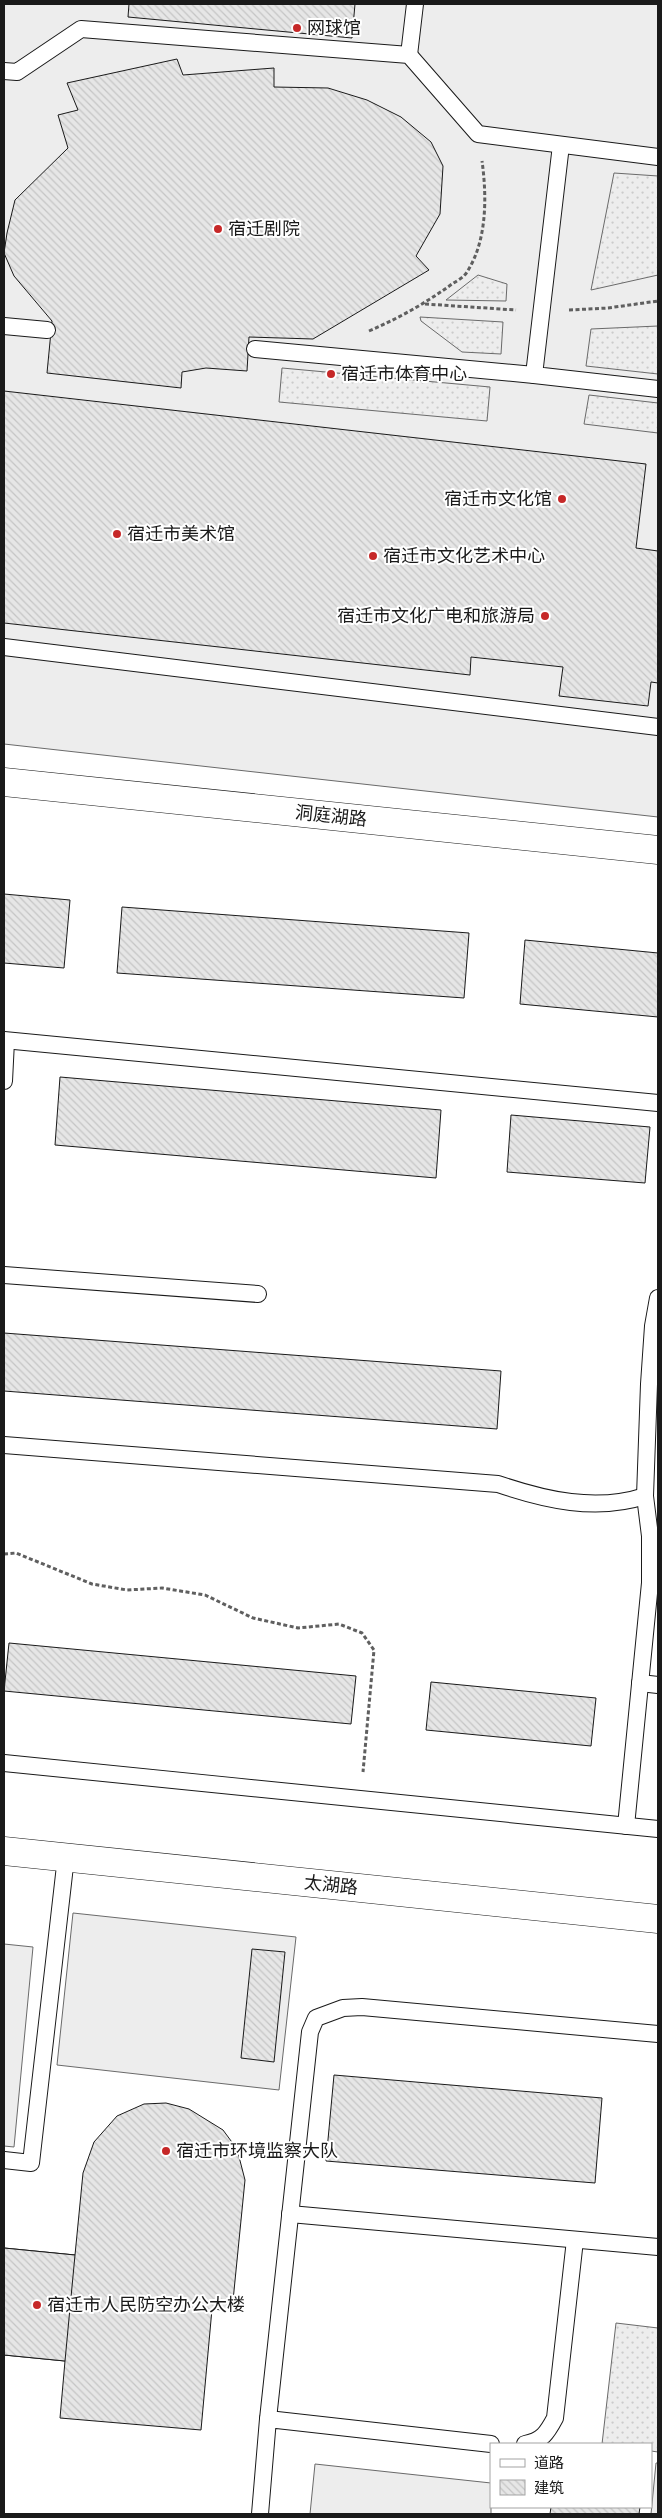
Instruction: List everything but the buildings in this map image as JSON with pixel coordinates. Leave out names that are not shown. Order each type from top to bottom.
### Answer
[{"type":"street","name":"洞庭湖路","points":[[4,782],[658,850]]},
{"type":"street","name":"太湖路","points":[[4,1851],[658,1919]]},
{"type":"lane","points":[[410,55],[415,4]]},
{"type":"lane","points":[[4,70],[17,72],[81,29],[410,55],[478,134],[658,157]]},
{"type":"lane","points":[[534,375],[561,145]]},
{"type":"lane","points":[[4,326],[47,330]]},
{"type":"lane","points":[[254,349],[534,375],[658,389]]},
{"type":"lane","points":[[4,647],[658,726]]},
{"type":"lane","points":[[4,1081],[5,1040],[658,1103]]},
{"type":"lane","points":[[4,1275],[258,1294]]},
{"type":"lane","points":[[626,1826],[650,1583],[650,1536],[645,1496],[654,1385],[653,1326],[658,1298]]},
{"type":"lane","points":[[4,1445],[498,1484],[538,1498],[590,1504],[628,1502],[645,1496]]},
{"type":"lane","points":[[640,1683],[658,1685]]},
{"type":"lane","points":[[4,1763],[658,1830]]},
{"type":"lane","points":[[4,2160],[31,2163],[66,1857]]},
{"type":"lane","points":[[260,2514],[268,2419],[310,2032],[316,2018],[329,2012],[362,2007],[658,2034]]},
{"type":"lane","points":[[290,2214],[658,2248]]},
{"type":"lane","points":[[530,2443],[536,2442],[546,2435],[555,2418],[575,2240]]},
{"type":"lane","points":[[268,2419],[490,2444]]},
{"type":"path","points":[[367,332],[425,304],[466,274],[479,248],[484,214],[485,178],[478,134]]},
{"type":"path","points":[[4,1554],[16,1553],[92,1584],[127,1590],[162,1588],[205,1596],[230,1609],[262,1620],[298,1628],[339,1624],[362,1633],[374,1650],[361,1799]]},
{"type":"shaded area","name":"宿迁市体育中心","points":[[4,4],[658,4],[658,817],[4,744]]},
{"type":"shaded area","points":[[614,173],[658,176],[658,275],[591,290]]},
{"type":"shaded area","points":[[478,275],[507,284],[506,301],[446,300]]},
{"type":"shaded area","points":[[420,317],[503,322],[501,354],[462,352],[421,321]]},
{"type":"shaded area","points":[[658,326],[658,374],[586,366],[591,329]]},
{"type":"shaded area","points":[[282,368],[490,387],[487,421],[279,402]]},
{"type":"shaded area","points":[[589,395],[658,403],[658,433],[584,424]]},
{"type":"shaded area","points":[[73,1913],[296,1937],[279,2090],[57,2065]]},
{"type":"shaded area","points":[[4,1944],[33,1947],[14,2147],[4,2146]]},
{"type":"shaded area","points":[[616,2323],[658,2328],[658,2452],[652,2451],[652,2443],[602,2443]]},
{"type":"shaded area","points":[[656,2463],[658,2463],[658,2514],[651,2514]]},
{"type":"shaded area","points":[[315,2464],[490,2483],[491,2514],[310,2514]]},
{"type":"place","name":"网球馆","points":[[297,28]]},
{"type":"place","name":"宿迁剧院","points":[[218,229]]},
{"type":"place","name":"宿迁市体育中心","points":[[331,374]]},
{"type":"place","name":"宿迁市文化馆","points":[[562,499]]},
{"type":"place","name":"宿迁市美术馆","points":[[117,534]]},
{"type":"place","name":"宿迁市文化艺术中心","points":[[373,556]]},
{"type":"place","name":"宿迁市文化广电和旅游局","points":[[545,616]]},
{"type":"place","name":"宿迁市环境监察大队","points":[[166,2151]]},
{"type":"place","name":"宿迁市人民防空办公大楼","points":[[37,2305]]}]
